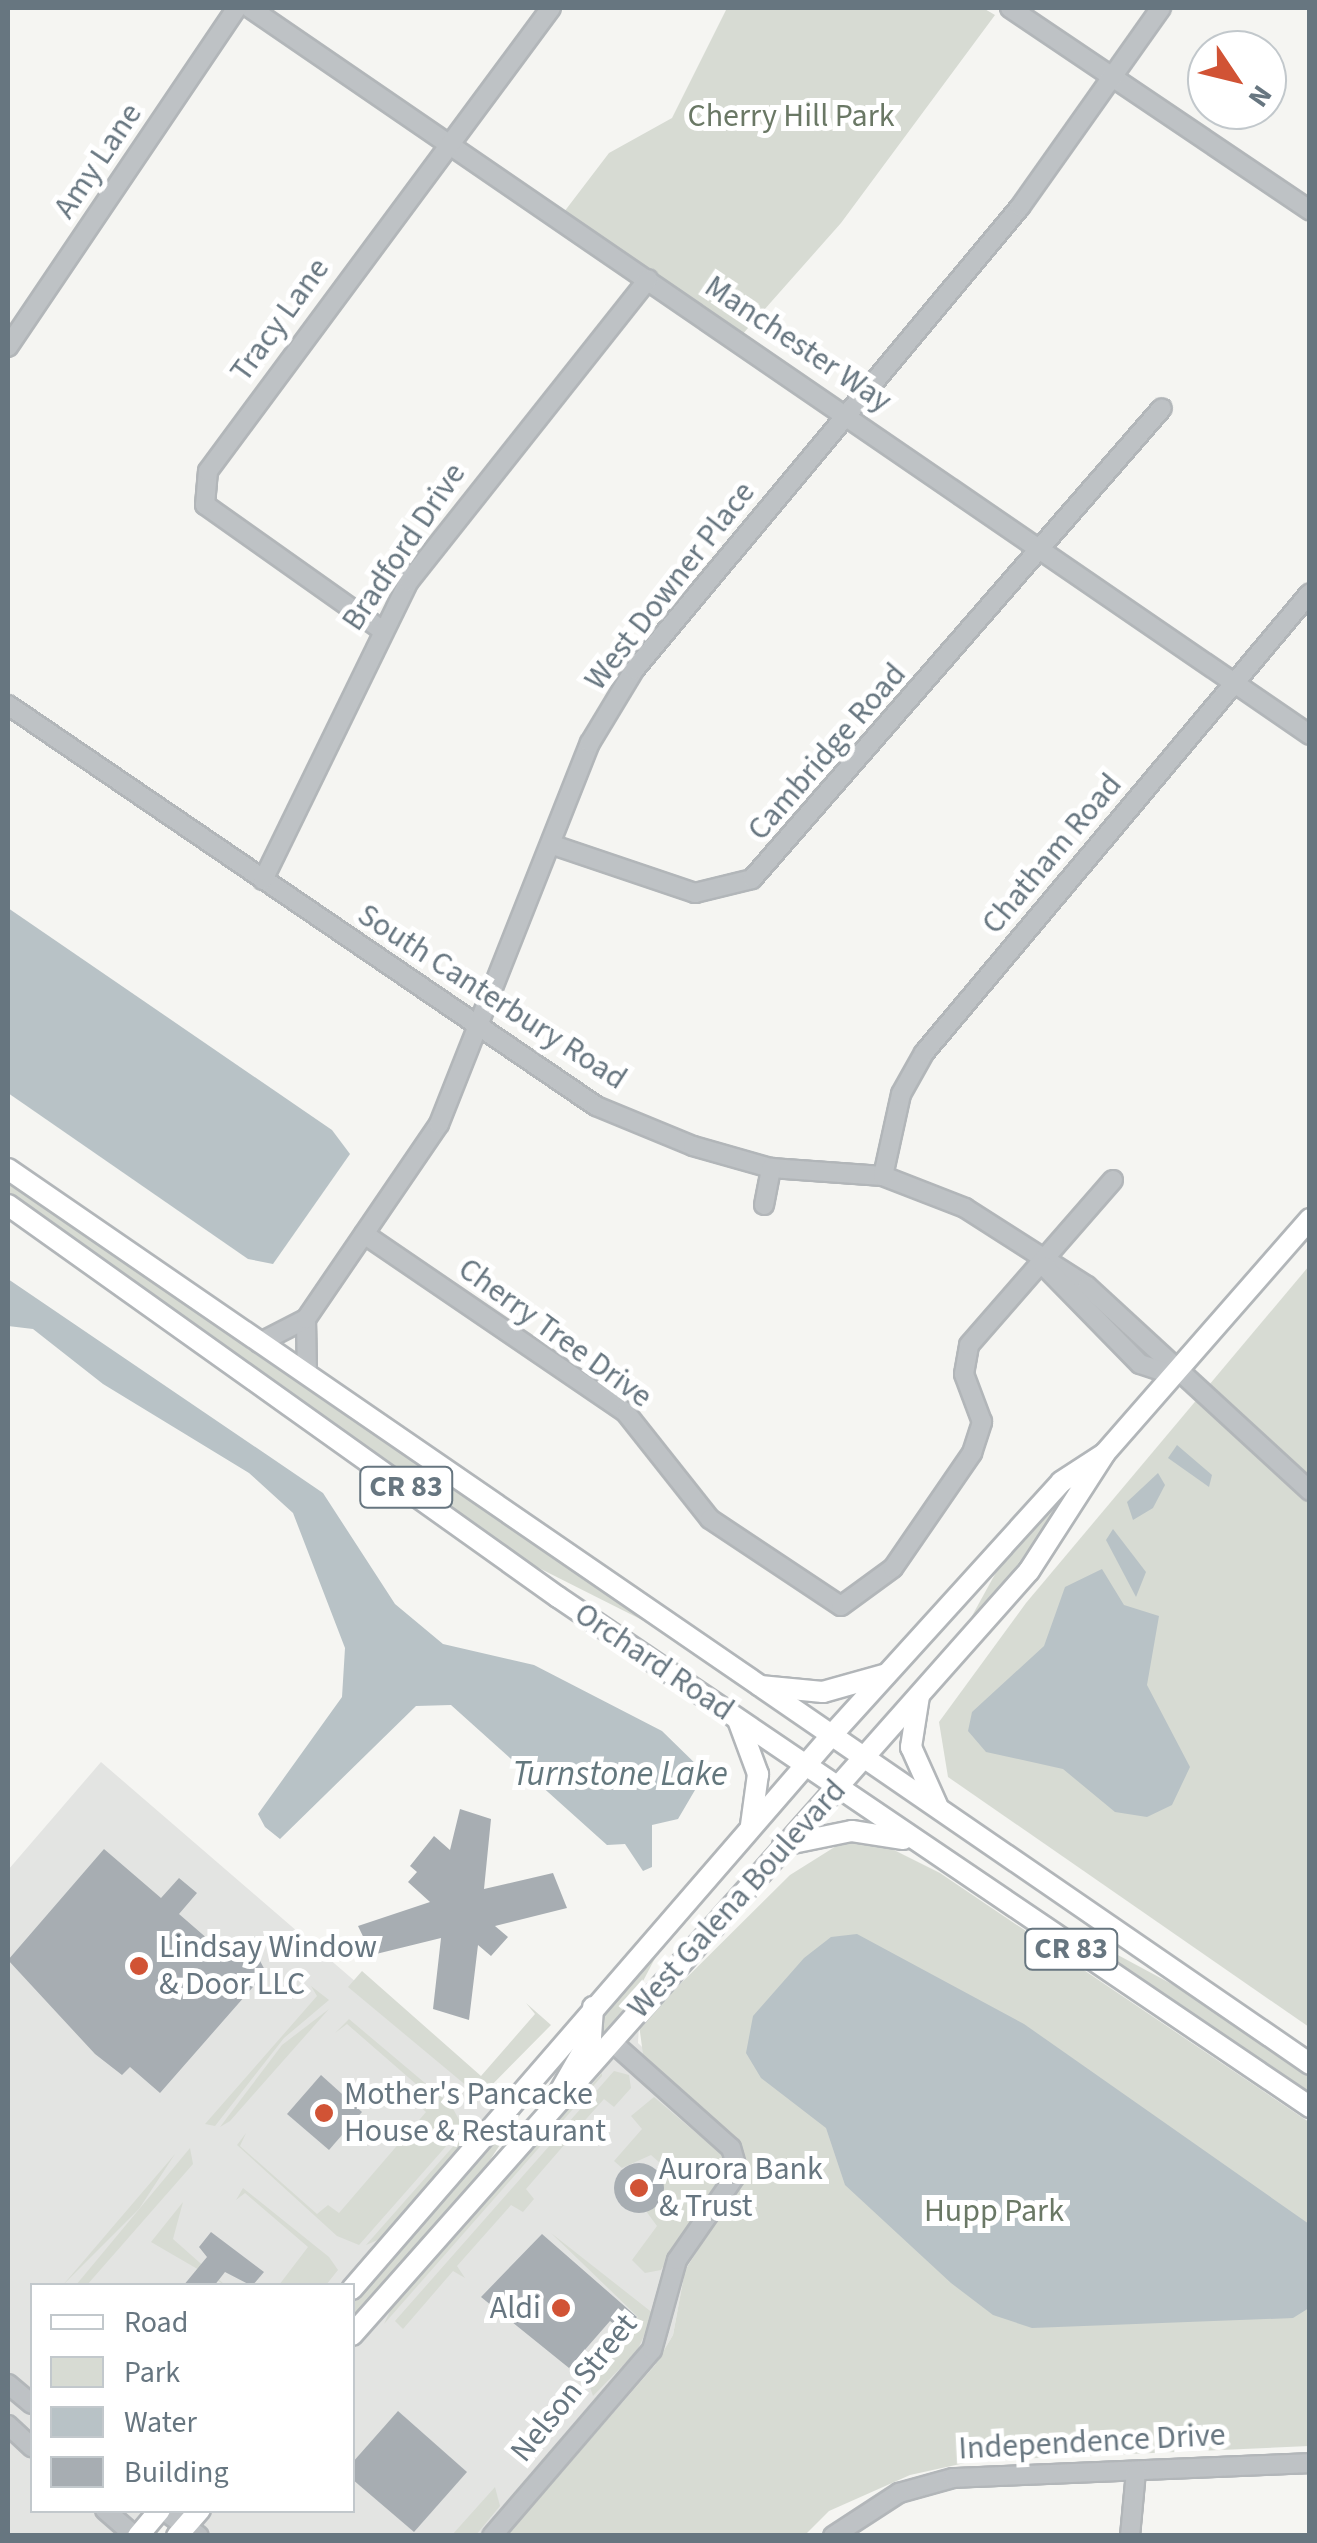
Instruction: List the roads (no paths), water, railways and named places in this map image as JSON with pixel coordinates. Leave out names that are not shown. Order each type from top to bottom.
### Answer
[{"type":"main road","name":"Orchard Road","points":[[8,1170],[1310,2064]]},
{"type":"main road","name":"Orchard Road","points":[[8,1205],[737,1719],[1310,2107]]},
{"type":"main road","name":"West Galena Boulevard","points":[[355,2332],[919,1696],[1074,1514],[1106,1453],[1310,1219]]},
{"type":"main road","name":"West Galena Boulevard","points":[[355,2285],[752,1825],[1060,1482],[1106,1453]]},
{"type":"main road","points":[[758,1686],[823,1692],[889,1673]]},
{"type":"main road","points":[[919,1696],[911,1747],[944,1815]]},
{"type":"main road","points":[[737,1719],[758,1774],[752,1825]]},
{"type":"main road","points":[[783,1846],[852,1831],[914,1841]]},
{"type":"main road","points":[[553,2106],[591,2037],[593,2007]]},
{"type":"main road","points":[[137,2536],[159,2513]]},
{"type":"street","name":"Amy Lane","points":[[8,348],[238,8]]},
{"type":"street","name":"Manchester Way","points":[[250,8],[448,139],[1310,735]]},
{"type":"street","name":"Tracy Lane","points":[[379,628],[205,505],[208,471],[448,139],[551,8]]},
{"type":"street","points":[[1010,8],[1310,210]]},
{"type":"street","name":"West Downer Place","points":[[259,1343],[306,1319],[439,1124],[483,1030],[590,744],[634,670],[849,415],[1114,77],[1161,8]]},
{"type":"street","name":"Bradford Drive","points":[[263,880],[313,791],[379,628],[456,514],[648,279]]},
{"type":"street","name":"Cambridge Road","points":[[553,845],[694,893],[752,879],[1162,408]]},
{"type":"street","name":"Chatham Road","points":[[883,1176],[901,1094],[924,1053],[1310,593]]},
{"type":"street","name":"South Canterbury Road","points":[[8,705],[596,1106],[771,1168],[883,1176],[965,1208],[1040,1262],[1087,1286],[1173,1374],[1310,1491]]},
{"type":"street","points":[[764,1205],[771,1168]]},
{"type":"street","name":"Cherry Tree Drive","points":[[364,1234],[626,1413],[710,1519],[841,1606],[893,1568],[972,1453],[982,1422],[964,1374],[969,1346],[1113,1180]]},
{"type":"street","points":[[306,1319],[307,1375]]},
{"type":"street","name":"Nelson Street","points":[[492,2536],[652,2350],[678,2260],[738,2172],[731,2148],[611,2041]]},
{"type":"street","points":[[8,2384],[30,2402]]},
{"type":"street","points":[[8,2425],[30,2445]]},
{"type":"street","name":"Independence Drive","points":[[832,2536],[930,2482],[1310,2463]]},
{"type":"street","points":[[1130,2536],[1136,2470]]},
{"type":"street","points":[[109,2513],[137,2536]]},
{"type":"street","points":[[167,2513],[190,2527]]},
{"type":"water","points":[[8,908],[332,1130],[350,1154],[273,1264],[248,1259],[8,1093]]},
{"type":"water","name":"Turnstone Lake","points":[[8,1279],[323,1493],[395,1604],[443,1644],[534,1665],[662,1731],[705,1773],[678,1819],[652,1825],[652,1867],[643,1871],[625,1844],[607,1845],[451,1705],[416,1706],[280,1839],[265,1827],[258,1814],[342,1697],[345,1648],[293,1513],[249,1473],[103,1384],[33,1329],[8,1326]]},
{"type":"water","points":[[1177,1445],[1212,1475],[1209,1487],[1168,1458]]},
{"type":"water","points":[[1158,1473],[1165,1485],[1153,1508],[1133,1520],[1127,1502]]},
{"type":"water","points":[[1113,1529],[1146,1572],[1136,1597],[1106,1540]]},
{"type":"water","points":[[1102,1569],[1124,1605],[1159,1616],[1147,1685],[1190,1767],[1172,1805],[1147,1817],[1115,1812],[1063,1769],[986,1752],[968,1731],[972,1712],[1044,1646],[1065,1587]]},
{"type":"water","points":[[857,1934],[1024,2024],[1309,2224],[1309,2308],[1293,2318],[1032,2328],[993,2315],[951,2283],[845,2185],[826,2128],[761,2078],[746,2053],[753,2016],[804,1958],[831,1937]]},
{"type":"place","name":"Lindsay Window & Door LLC","points":[[139,1966]]},
{"type":"place","name":"Mother's Pancacke House & Restaurant","points":[[324,2113]]},
{"type":"place","name":"Aurora Bank & Trust","points":[[639,2188]]},
{"type":"place","name":"Aldi","points":[[561,2308]]},
{"type":"park label","name":"Cherry Hill Park","points":[[791,116]]},
{"type":"park label","name":"Hupp Park","points":[[994,2211]]}]
